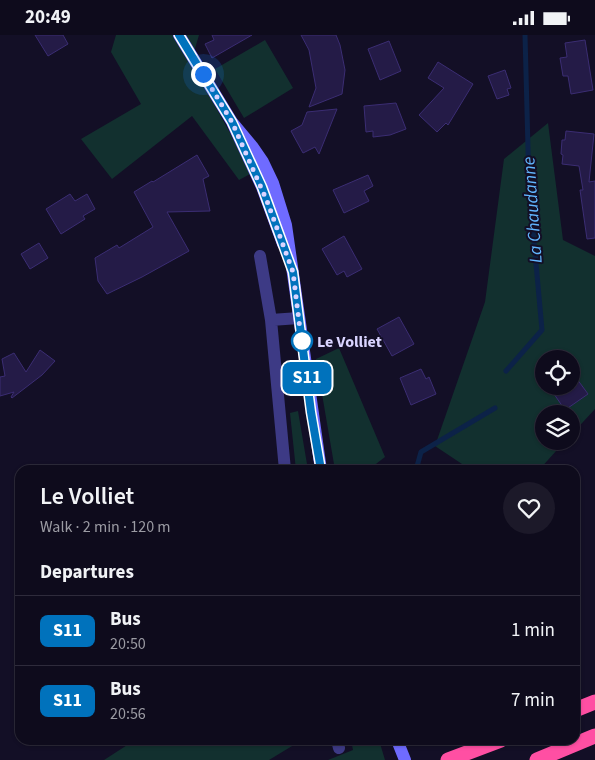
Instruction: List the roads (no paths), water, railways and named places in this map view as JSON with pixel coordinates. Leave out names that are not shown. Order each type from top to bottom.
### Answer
[{"type":"highway","points":[[580,708],[595,702]]},
{"type":"highway","points":[[580,742],[595,736]]},
{"type":"highway","points":[[448,760],[488,745]]},
{"type":"highway","points":[[536,760],[573,745]]},
{"type":"main road","points":[[179,35],[232,122],[263,162],[286,225],[311,412],[320,465]]},
{"type":"main road","points":[[399,745],[405,760]]},
{"type":"street","points":[[260,256],[272,320],[285,465]]},
{"type":"street","points":[[272,320],[299,318]]},
{"type":"waterway","name":"La Chaudanne","points":[[506,371],[542,330],[529,186],[525,35]]},
{"type":"waterway","points":[[417,465],[421,452],[495,408]]},
{"type":"place","name":"Le Volliet","points":[[302,341]]}]
